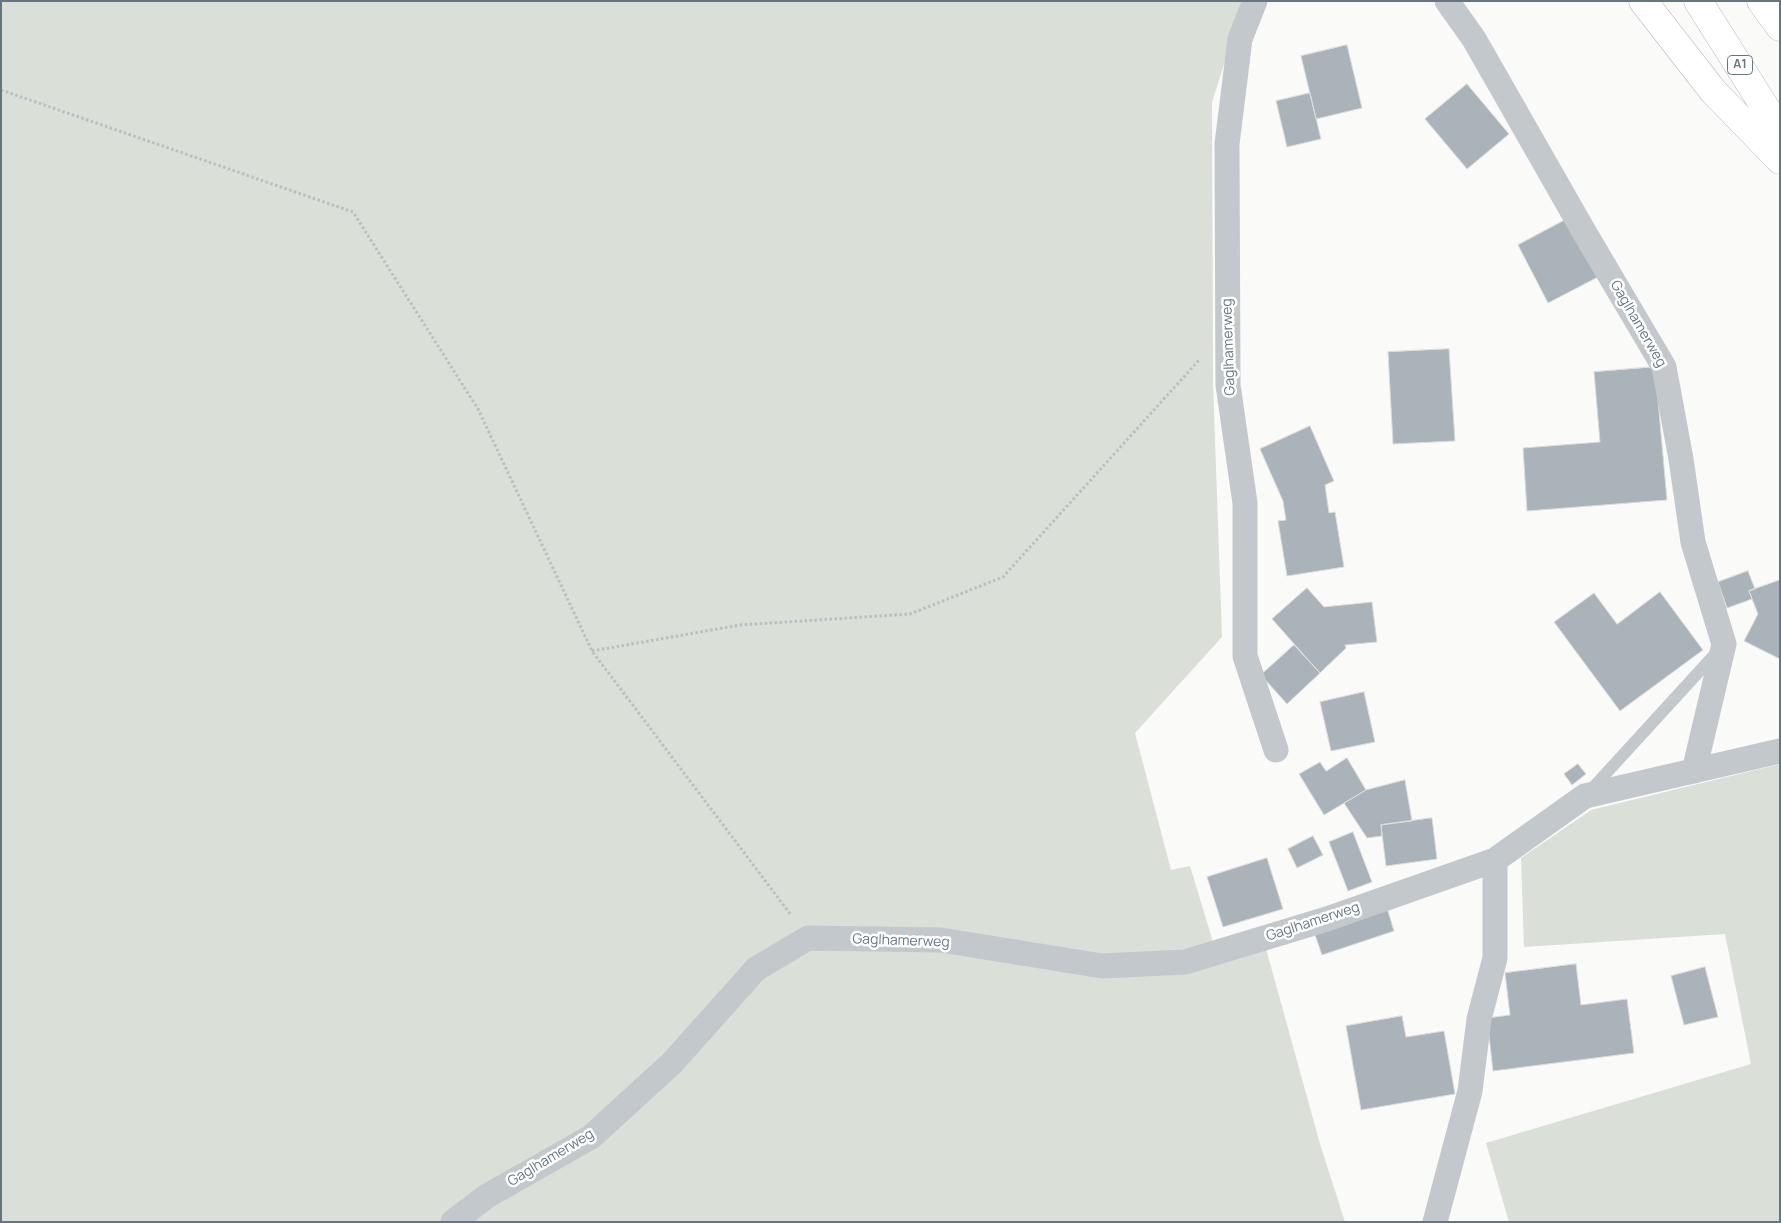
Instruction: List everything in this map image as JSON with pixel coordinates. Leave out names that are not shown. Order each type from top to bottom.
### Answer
[{"type":"highway","points":[[1643,1],[1713,91],[1780,160]]},
{"type":"highway","name":"A1","points":[[1698,1],[1780,130]]},
{"type":"street","name":"Gaglhamerweg","points":[[1255,1],[1240,39],[1227,144],[1228,385],[1245,503],[1245,656],[1276,750]]},
{"type":"street","name":"Gaglhamerweg","points":[[1447,1],[1474,39],[1664,367],[1681,459],[1693,542],[1724,644]]},
{"type":"street","points":[[1694,771],[1724,644]]},
{"type":"street","name":"Gaglhamerweg","points":[[453,1222],[486,1196],[591,1137],[672,1062],[756,969],[808,938],[941,940],[1102,966],[1184,962],[1328,919],[1495,860],[1585,796],[1780,751]]},
{"type":"street","points":[[1435,1222],[1470,1091],[1479,1019],[1495,958],[1495,860]]},
{"type":"lane","points":[[1585,796],[1724,644]]},
{"type":"path","points":[[1,90],[353,212],[478,409],[592,651],[808,938]]},
{"type":"path","points":[[592,651],[740,625],[910,614],[1002,577],[1228,329]]},
{"type":"shaded area","points":[[1,1],[1244,1],[1212,102],[1213,383],[1222,637],[1135,733],[1171,870],[1190,866],[1216,952],[1263,938],[1320,1144],[1345,1222],[1,1222]]},
{"type":"shaded area","points":[[1780,764],[1780,1222],[1509,1222],[1486,1143],[1751,1064],[1725,934],[1524,947],[1521,858],[1591,810]]},
{"type":"building","points":[[1347,45],[1362,108],[1316,119],[1301,56]]},
{"type":"building","points":[[1467,84],[1509,134],[1467,169],[1425,119]]},
{"type":"building","points":[[1310,93],[1321,139],[1287,147],[1276,101]]},
{"type":"building","points":[[1567,219],[1598,277],[1548,303],[1518,245]]},
{"type":"building","points":[[1449,349],[1455,441],[1393,444],[1388,352]]},
{"type":"building","points":[[1655,367],[1667,500],[1527,511],[1523,448],[1600,442],[1594,372]]},
{"type":"building","points":[[1310,426],[1334,481],[1325,485],[1329,513],[1335,512],[1344,567],[1287,576],[1278,521],[1286,520],[1283,501],[1260,449]]},
{"type":"building","points":[[1748,571],[1755,589],[1749,591],[1752,599],[1727,608],[1718,582]]},
{"type":"building","points":[[1780,580],[1780,659],[1744,641],[1758,614],[1749,591]]},
{"type":"building","points":[[1307,588],[1324,607],[1372,602],[1377,642],[1345,645],[1346,648],[1320,673],[1272,619]]},
{"type":"building","points":[[1660,592],[1703,650],[1620,711],[1554,622],[1594,593],[1617,624]]},
{"type":"building","points":[[1294,645],[1320,673],[1287,704],[1261,675]]},
{"type":"building","points":[[1364,692],[1375,742],[1331,751],[1320,702]]},
{"type":"building","points":[[1347,758],[1366,790],[1324,815],[1299,774],[1320,762],[1326,771]]},
{"type":"building","points":[[1578,764],[1586,774],[1572,785],[1564,774]]},
{"type":"building","points":[[1405,780],[1412,821],[1381,825],[1382,836],[1367,838],[1344,803],[1366,790]]},
{"type":"building","points":[[1432,818],[1437,859],[1386,866],[1381,825]]},
{"type":"building","points":[[1353,832],[1372,882],[1348,891],[1329,842]]},
{"type":"building","points":[[1313,836],[1323,855],[1297,868],[1288,849]]},
{"type":"building","points":[[1267,858],[1283,909],[1223,927],[1207,877]]},
{"type":"building","points":[[1387,908],[1394,931],[1322,955],[1314,932]]},
{"type":"building","points":[[1576,964],[1581,1005],[1627,999],[1634,1053],[1493,1071],[1487,1018],[1510,1015],[1505,973]]},
{"type":"building","points":[[1705,967],[1718,1017],[1684,1025],[1671,976]]},
{"type":"building","points":[[1402,1016],[1406,1037],[1444,1031],[1455,1094],[1361,1110],[1346,1026]]}]
